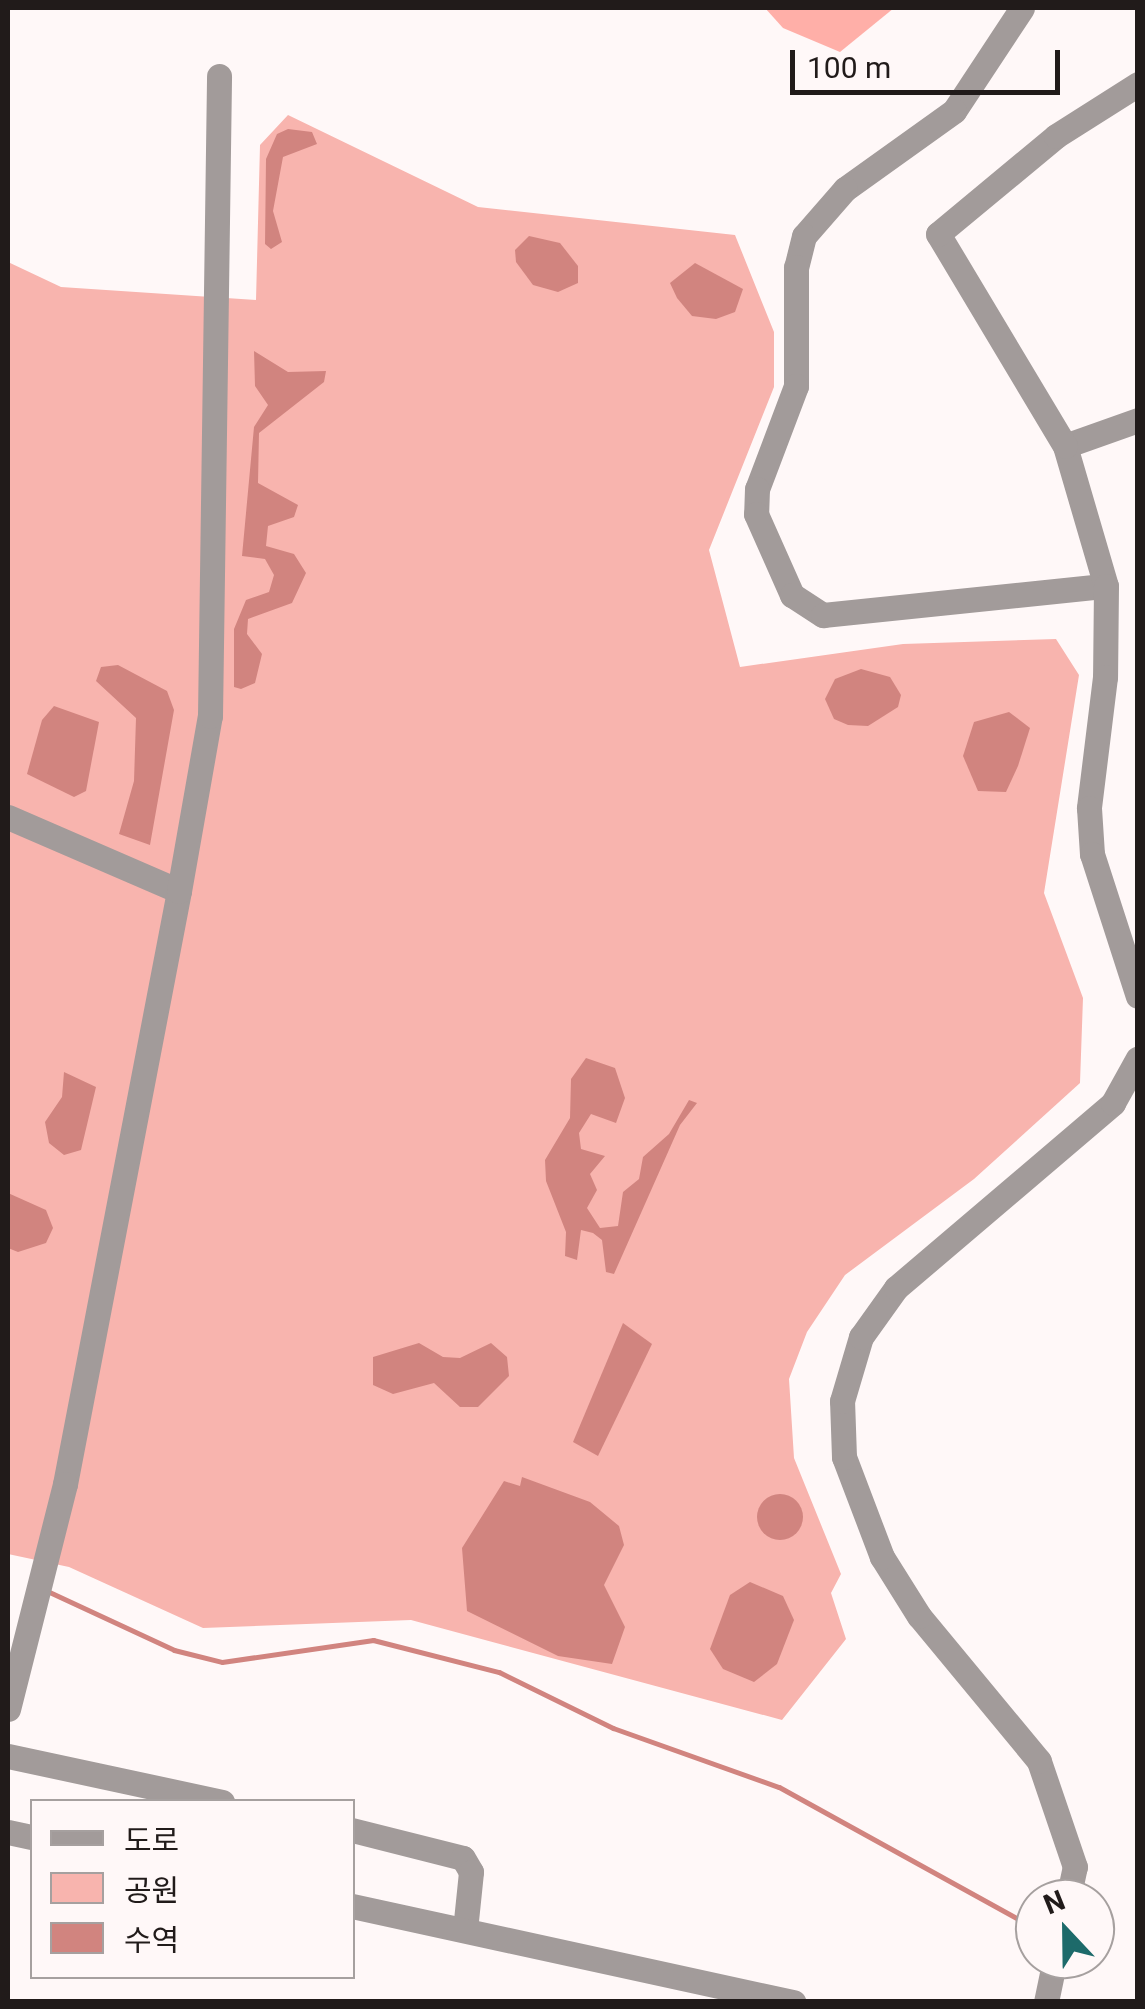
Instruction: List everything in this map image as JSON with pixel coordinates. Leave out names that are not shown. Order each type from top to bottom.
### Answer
[{"type":"lane","points":[[1022,8],[954,112],[845,189],[804,236],[796,267],[796,386],[758,488],[756,514],[792,594],[823,615],[1106,586]]},
{"type":"lane","points":[[8,1709],[39,1586],[179,891],[210,716],[219,76]]},
{"type":"lane","points":[[1138,84],[1056,136],[938,234],[1065,446],[1106,586],[1090,832],[1102,897],[1138,996]]},
{"type":"lane","points":[[1065,446],[1138,420]]},
{"type":"lane","points":[[8,818],[179,891]]},
{"type":"lane","points":[[1072,1879],[1075,1867],[1039,1761],[919,1616],[882,1558],[844,1457],[842,1401],[861,1337],[896,1288],[1113,1103],[1138,1058]]},
{"type":"lane","points":[[8,1756],[208,1799]]},
{"type":"lane","points":[[355,1831],[463,1858],[471,1872],[465,1930]]},
{"type":"lane","points":[[355,1907],[794,2002]]},
{"type":"green space","points":[[288,115],[478,207],[735,235],[774,332],[774,387],[709,550],[740,667],[903,644],[1056,639],[1079,675],[1044,893],[1083,998],[1080,1083],[974,1179],[845,1275],[807,1332],[789,1379],[794,1458],[841,1574],[831,1593],[846,1639],[782,1720],[411,1620],[203,1628],[69,1567],[8,1554],[8,262],[61,287],[256,300],[260,145]]},
{"type":"shaded area","points":[[765,8],[894,8],[840,52],[783,28]]},
{"type":"water","points":[[288,129],[312,132],[317,144],[283,157],[273,211],[282,242],[271,249],[265,244],[266,159],[277,134]]},
{"type":"water","points":[[529,236],[560,243],[578,266],[578,283],[558,292],[533,285],[516,262],[515,250]]},
{"type":"water","points":[[695,263],[743,289],[735,312],[716,319],[692,316],[677,298],[670,283]]},
{"type":"water","points":[[254,351],[288,372],[326,371],[324,382],[259,433],[258,483],[298,505],[294,517],[268,526],[266,546],[294,554],[306,573],[292,603],[248,619],[247,634],[262,654],[255,683],[241,689],[234,687],[234,629],[246,600],[269,592],[274,575],[265,559],[242,556],[254,427],[268,405],[255,386]]},
{"type":"water","points":[[118,665],[167,691],[174,710],[150,845],[119,834],[134,781],[136,718],[96,681],[101,667]]},
{"type":"water","points":[[861,669],[890,677],[901,695],[898,707],[868,726],[848,725],[834,719],[825,699],[835,679]]},
{"type":"water","points":[[54,706],[99,722],[86,791],[74,797],[27,774],[42,720]]},
{"type":"water","points":[[1009,712],[1030,728],[1018,766],[1006,792],[978,791],[963,756],[974,722]]},
{"type":"water","points":[[586,1058],[615,1068],[625,1098],[616,1123],[591,1114],[579,1133],[581,1149],[605,1156],[590,1174],[597,1190],[587,1208],[600,1228],[618,1226],[623,1192],[639,1179],[643,1157],[669,1134],[689,1100],[697,1103],[680,1125],[614,1274],[606,1272],[602,1240],[593,1233],[581,1230],[577,1260],[565,1256],[566,1232],[546,1181],[545,1160],[570,1118],[571,1079]]},
{"type":"water","points":[[64,1072],[96,1087],[81,1150],[64,1155],[49,1143],[45,1122],[62,1097]]},
{"type":"water","points":[[8,1193],[46,1210],[53,1228],[46,1243],[18,1252],[8,1248]]},
{"type":"water","points":[[623,1323],[652,1344],[598,1456],[573,1442]]},
{"type":"water","points":[[419,1343],[443,1357],[460,1358],[491,1343],[507,1357],[509,1376],[478,1407],[460,1407],[434,1383],[393,1394],[373,1385],[373,1357]]},
{"type":"water","points":[[522,1477],[590,1502],[619,1526],[624,1545],[604,1585],[625,1627],[612,1664],[558,1656],[467,1611],[462,1548],[504,1481],[520,1486]]},
{"type":"water","points":[[780,1494],[797,1500],[803,1517],[797,1534],[780,1540],[763,1534],[757,1517],[763,1500]]},
{"type":"water","points":[[750,1582],[783,1596],[794,1620],[777,1664],[754,1682],[723,1669],[710,1649],[730,1595]]},
{"type":"waterway","points":[[45,1590],[174,1650],[222,1662],[373,1640],[499,1672],[613,1728],[779,1787],[1015,1917]]}]
